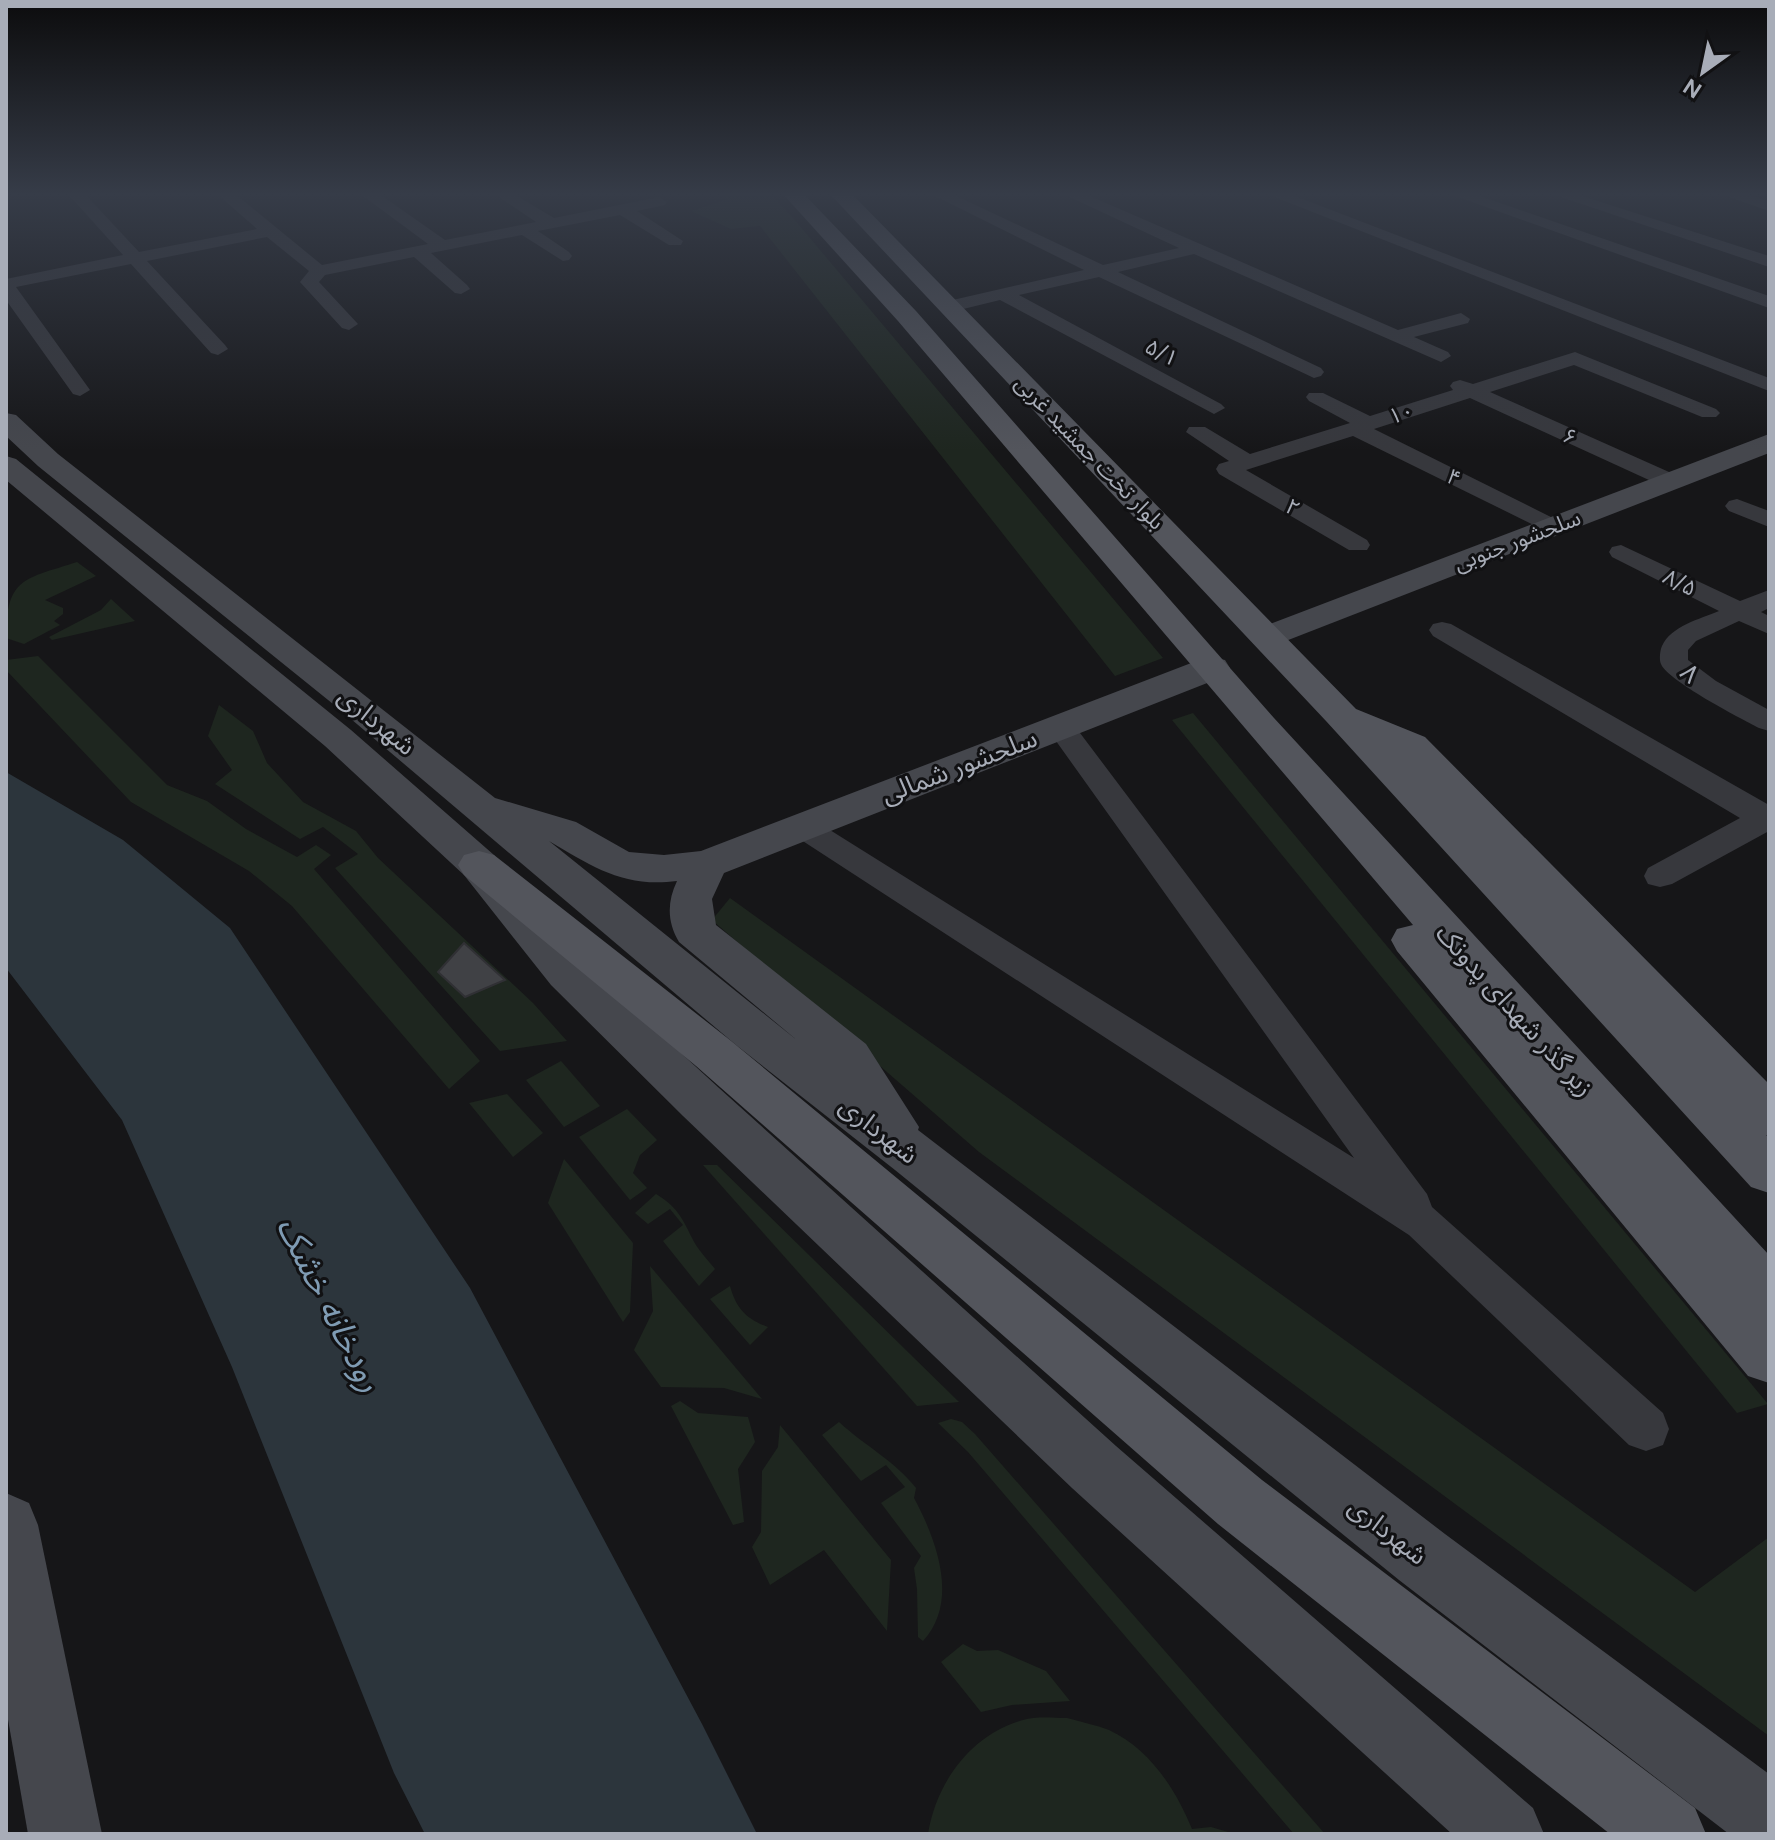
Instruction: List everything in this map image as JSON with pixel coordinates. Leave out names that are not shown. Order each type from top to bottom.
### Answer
[{"type":"main road","name":"بلوار تخت جمشید غربی","points":[[872,279],[1261,726]]},
{"type":"main road","name":"بلوار تخت جمشید غربی","points":[[926,279],[1339,713]]},
{"type":"main road","points":[[1339,713],[1411,745],[1769,1116]]},
{"type":"main road","points":[[1339,713],[1769,1172]]},
{"type":"main road","points":[[1261,726],[1254,754],[1769,1357]]},
{"type":"main road","name":"زیر گذر شهدای پدونک","points":[[1261,726],[1769,1294]]},
{"type":"main road","points":[[479,865],[713,1053],[1240,1502],[1669,1834]]},
{"type":"street","points":[[35,279],[6,285],[80,390]]},
{"type":"street","points":[[153,279],[218,349]]},
{"type":"street","points":[[312,279],[309,282],[349,324]]},
{"type":"street","points":[[450,279],[461,289]]},
{"type":"street","points":[[951,306],[1067,279]]},
{"type":"street","points":[[1118,279],[1314,372]]},
{"type":"street","points":[[1264,279],[1441,356]]},
{"type":"street","points":[[1494,279],[1769,385]]},
{"type":"street","points":[[1702,279],[1769,302]]},
{"type":"street","name":"۵/۱","points":[[1003,294],[1214,408]]},
{"type":"street","points":[[1397,336],[1461,319]]},
{"type":"street","name":"۱۰","points":[[1238,466],[1575,358],[1709,413]]},
{"type":"street","name":"۶","points":[[1447,380],[1670,481]]},
{"type":"street","name":"۴","points":[[1316,397],[1362,426],[1552,527]]},
{"type":"street","name":"شهرداری","points":[[6,421],[48,460],[290,651],[753,1033],[913,1155],[1422,1557],[1769,1819]]},
{"type":"street","name":"۲","points":[[1197,432],[1238,466],[1358,545]]},
{"type":"street","name":"سلحشور جنوبی","points":[[1266,637],[1769,443]]},
{"type":"street","name":"شهرداری","points":[[6,465],[338,738],[479,865],[567,974],[701,1102],[1094,1467],[1507,1834]]},
{"type":"street","points":[[1737,506],[1769,520]]},
{"type":"street","name":"۸/۵","points":[[1621,552],[1769,626]]},
{"type":"street","name":"۸","points":[[1769,598],[1687,635],[1674,648],[1674,663],[1706,687],[1769,722]]},
{"type":"street","points":[[1442,630],[1768,818]]},
{"type":"street","name":"سلحشور شمالی","points":[[476,803],[561,831],[620,865],[664,869],[707,864],[1212,668]]},
{"type":"street","points":[[1061,727],[1424,1223]]},
{"type":"street","points":[[1660,876],[1768,818]]},
{"type":"street","points":[[803,827],[1424,1223],[1646,1429]]},
{"type":"street","points":[[707,864],[690,899],[695,931],[849,1057],[913,1155]]},
{"type":"street","points":[[6,1525],[65,1834]]},
{"type":"shaded area","points":[[802,279],[844,279],[1163,658],[1115,676]]},
{"type":"shaded area","points":[[77,562],[96,576],[45,600],[63,608],[63,614],[54,621],[60,625],[24,644],[6,638],[10,603],[22,584],[44,572]]},
{"type":"shaded area","points":[[111,599],[135,621],[52,640],[49,637],[101,610]]},
{"type":"shaded area","points":[[38,656],[167,785],[207,801],[246,829],[297,857],[316,845],[331,855],[314,869],[480,1061],[449,1089],[292,906],[249,871],[131,802],[6,670],[6,660]]},
{"type":"shaded area","points":[[219,705],[253,731],[267,763],[303,802],[356,831],[378,858],[533,1003],[567,1041],[500,1051],[335,868],[358,854],[323,827],[300,839],[215,784],[232,770],[208,736]]},
{"type":"shaded area","points":[[1193,713],[1768,1404],[1737,1413],[1172,720]]},
{"type":"shaded area","points":[[730,898],[1695,1592],[1769,1537],[1769,1736],[979,1152],[712,920]]},
{"type":"shaded area","points":[[561,1061],[600,1106],[564,1127],[526,1080]]},
{"type":"shaded area","points":[[507,1094],[543,1133],[513,1157],[469,1103]]},
{"type":"shaded area","points":[[627,1109],[657,1140],[640,1155],[633,1173],[647,1188],[630,1200],[579,1137]]},
{"type":"shaded area","points":[[564,1159],[633,1243],[630,1312],[623,1322],[548,1203]]},
{"type":"shaded area","points":[[703,1165],[717,1165],[959,1402],[917,1406]]},
{"type":"shaded area","points":[[656,1194],[678,1213],[715,1269],[699,1286],[663,1241],[683,1225],[670,1209],[648,1224],[635,1213]]},
{"type":"shaded area","points":[[650,1266],[762,1399],[724,1388],[661,1387],[634,1350],[653,1311]]},
{"type":"shaded area","points":[[730,1286],[743,1312],[768,1327],[750,1345],[710,1299]]},
{"type":"shaded area","points":[[680,1401],[698,1413],[748,1417],[755,1442],[738,1469],[744,1522],[733,1525],[671,1406]]},
{"type":"shaded area","points":[[951,1419],[962,1422],[975,1434],[1325,1834],[1294,1834],[968,1452],[938,1423]]},
{"type":"shaded area","points":[[839,1422],[899,1470],[916,1488],[914,1498],[936,1551],[942,1589],[934,1625],[923,1641],[918,1637],[914,1568],[921,1556],[881,1503],[905,1487],[886,1465],[861,1481],[822,1435]]},
{"type":"shaded area","points":[[780,1425],[891,1560],[887,1631],[824,1550],[770,1585],[752,1547],[761,1532],[762,1471],[778,1447]]},
{"type":"shaded area","points":[[963,1644],[977,1651],[998,1650],[1046,1671],[1070,1701],[1012,1705],[981,1712],[941,1662]]},
{"type":"shaded area","points":[[1067,1718],[1109,1730],[1137,1748],[1170,1786],[1192,1829],[1211,1827],[1235,1834],[928,1834],[932,1815],[948,1779],[972,1749],[1004,1727],[1023,1720]]},
{"type":"water","name":"رودخانه خشک","points":[[6,772],[123,840],[230,928],[470,1288],[702,1724],[757,1834],[425,1834],[394,1773],[232,1367],[122,1120],[6,968]]},
{"type":"building","points":[[464,943],[505,980],[465,997],[438,972]]}]
